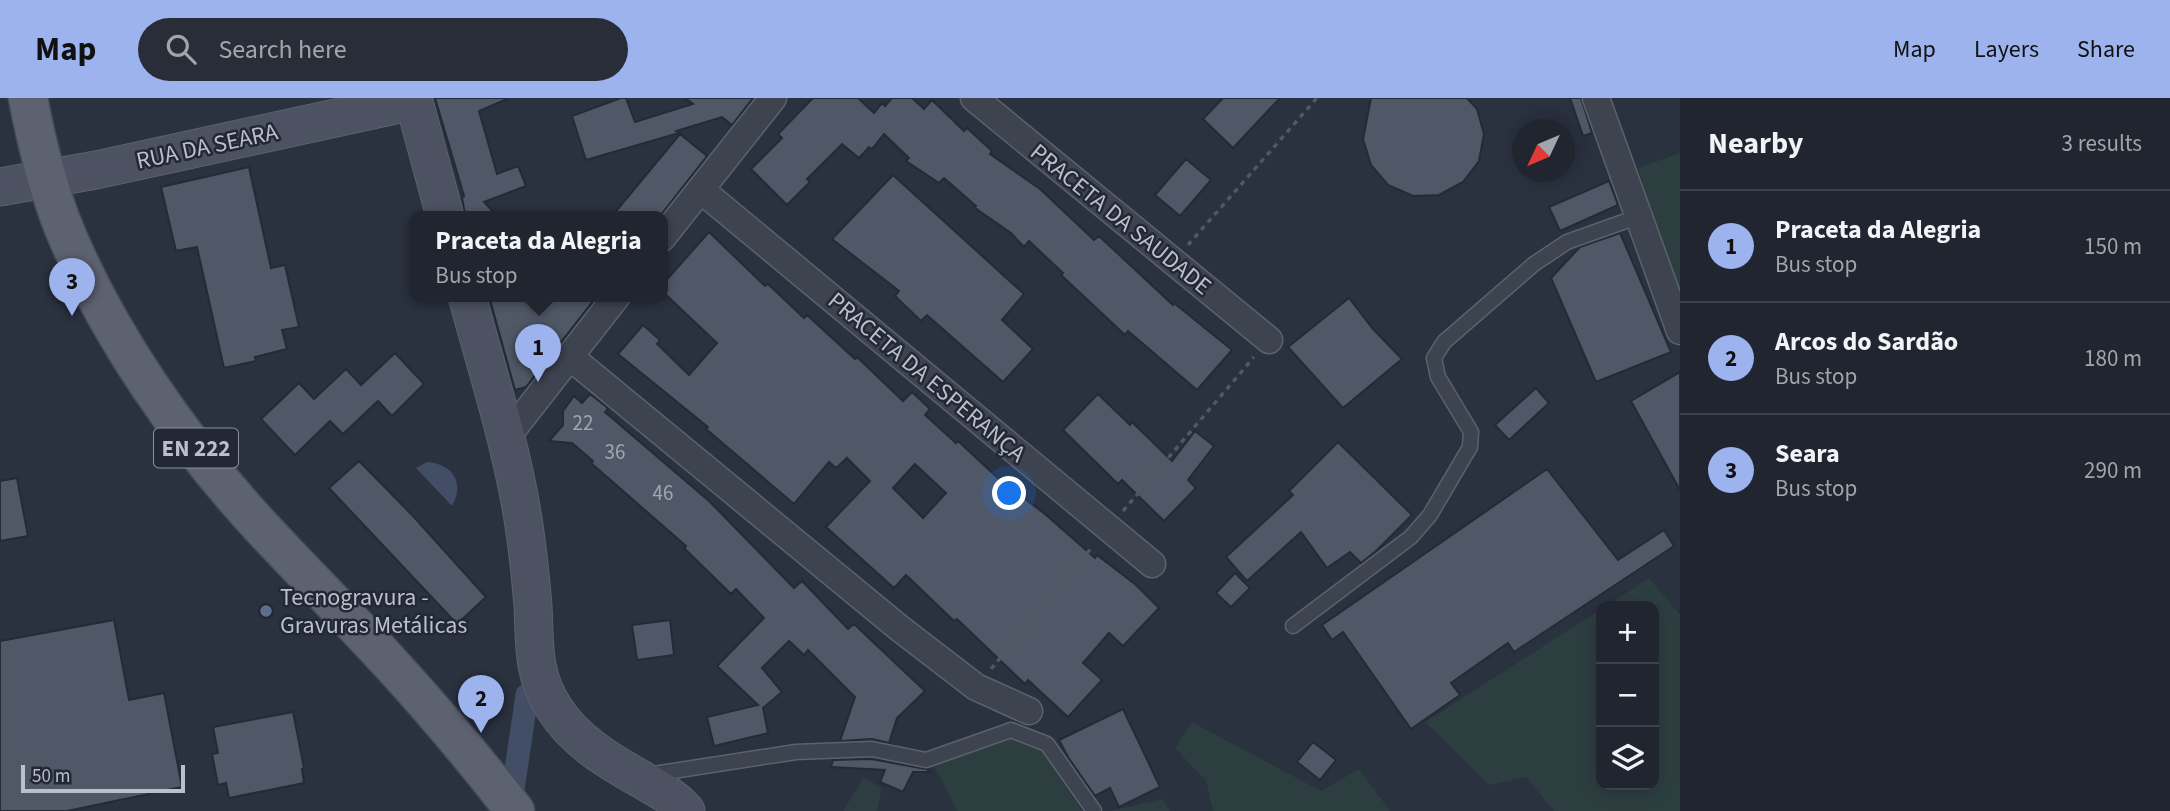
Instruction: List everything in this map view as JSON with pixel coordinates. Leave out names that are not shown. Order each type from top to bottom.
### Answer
[{"type":"main road","name":"EN 222","points":[[28,98],[47,179],[62,221],[97,296],[136,362],[198,451],[263,529],[435,713],[515,811]]},
{"type":"main road","name":"RUA DA SEARA","points":[[0,187],[413,99]]},
{"type":"main road","points":[[413,99],[444,211]]},
{"type":"main road","points":[[469,302],[506,438],[519,499],[533,607],[533,645],[540,684],[572,732],[606,759],[676,799],[686,811]]},
{"type":"street","points":[[668,231],[773,98]]},
{"type":"street","name":"PRACETA DA SAUDADE","points":[[974,98],[1269,340]]},
{"type":"street","points":[[1596,98],[1680,331]]},
{"type":"street","name":"PRACETA DA ESPERANÇA","points":[[701,190],[1152,564]]},
{"type":"street","points":[[506,438],[612,302]]},
{"type":"street","points":[[569,356],[898,627],[976,687],[1029,711]]},
{"type":"lane","points":[[1293,626],[1411,537],[1430,515],[1471,447],[1471,432],[1438,377],[1434,358],[1444,342],[1534,264],[1567,242],[1637,217]]},
{"type":"lane","points":[[637,777],[796,752],[872,750],[926,760],[1011,730],[1047,744],[1094,811]]},
{"type":"path","points":[[1173,262],[1317,98]]},
{"type":"path","points":[[976,687],[1269,340]]},
{"type":"shaded area","points":[[1680,153],[1680,298],[1674,287],[1638,168]]},
{"type":"shaded area","points":[[1649,578],[1680,615],[1680,811],[1554,811],[1526,777],[1489,785],[1425,722],[1596,612],[1596,790],[1659,790],[1659,601],[1614,601]]},
{"type":"shaded area","points":[[1192,722],[1321,791],[1359,769],[1390,811],[1213,811],[1206,781],[1175,748]]},
{"type":"shaded area","points":[[1014,738],[1043,751],[1082,811],[957,811],[933,764]]},
{"type":"shaded area","points":[[864,777],[882,789],[877,811],[843,811]]},
{"type":"shaded area","points":[[1162,799],[1170,811],[1111,811]]},
{"type":"water","points":[[427,462],[444,466],[454,476],[457,490],[452,506],[416,468]]},
{"type":"building","points":[[435,98],[509,98],[479,111],[497,174],[518,166],[526,186],[484,202],[492,211],[464,211],[464,196]]},
{"type":"building","points":[[626,98],[635,122],[693,104],[685,98],[753,98],[732,125],[722,117],[676,131],[679,133],[586,160],[572,116]]},
{"type":"building","points":[[813,98],[858,98],[874,113],[882,103],[885,106],[892,98],[912,98],[924,109],[932,100],[964,131],[967,128],[992,151],[990,154],[1040,189],[1094,240],[1099,236],[1173,305],[1174,303],[1232,350],[1197,390],[1128,331],[1125,335],[1029,241],[1024,247],[1011,233],[975,208],[976,206],[944,178],[939,183],[906,161],[909,158],[884,134],[872,149],[869,147],[859,158],[842,144],[807,179],[810,182],[787,205],[751,169],[782,138],[778,134]]},
{"type":"building","points":[[1223,98],[1280,98],[1233,148],[1203,119]]},
{"type":"building","points":[[1371,98],[1467,98],[1477,109],[1484,134],[1479,161],[1463,182],[1439,195],[1413,196],[1388,185],[1371,165],[1363,139]]},
{"type":"building","points":[[1570,98],[1581,98],[1592,133],[1583,136]]},
{"type":"building","points":[[680,134],[707,156],[664,211],[616,211]]},
{"type":"building","points":[[1186,159],[1211,180],[1180,216],[1155,195]]},
{"type":"building","points":[[249,167],[271,268],[285,265],[299,327],[282,330],[287,349],[255,357],[256,361],[224,368],[197,247],[176,251],[161,187]]},
{"type":"building","points":[[893,175],[1024,294],[1002,320],[1033,349],[1003,382],[927,315],[921,321],[895,296],[899,291],[832,239]]},
{"type":"building","points":[[1609,181],[1618,205],[1560,231],[1549,207]]},
{"type":"building","points":[[709,232],[765,286],[768,284],[804,318],[807,315],[903,401],[912,392],[930,409],[925,415],[956,443],[958,441],[1000,480],[1045,514],[1095,558],[1097,555],[1136,585],[1159,608],[1123,646],[1109,633],[1083,663],[1102,680],[1068,717],[1028,680],[1025,684],[906,575],[894,588],[826,527],[870,481],[847,458],[836,468],[829,462],[794,504],[706,429],[708,427],[618,354],[643,325],[660,340],[657,344],[689,375],[717,343],[668,297],[668,278]],"holes":[[[915,464],[946,493],[923,518],[893,488]]]},
{"type":"building","points":[[1620,233],[1671,352],[1596,382],[1551,278],[1580,247]]},
{"type":"building","points":[[1349,298],[1373,329],[1402,359],[1343,408],[1288,347]]},
{"type":"building","points":[[491,302],[536,302],[541,308],[546,302],[592,302],[526,387],[515,390]]},
{"type":"building","points":[[395,353],[424,384],[392,416],[378,401],[343,434],[330,421],[295,455],[261,419],[299,383],[314,399],[346,369],[361,385]]},
{"type":"building","points":[[1680,372],[1680,490],[1631,401]]},
{"type":"building","points":[[1536,388],[1549,403],[1509,440],[1495,425]]},
{"type":"building","points":[[590,394],[608,408],[605,412],[709,501],[794,588],[802,581],[848,629],[854,624],[925,691],[897,718],[889,743],[872,739],[840,741],[855,697],[808,650],[804,655],[789,641],[762,668],[782,692],[763,708],[768,733],[714,746],[707,717],[758,705],[717,666],[764,618],[736,589],[731,594],[684,548],[686,546],[591,463],[593,461],[572,443],[549,441],[563,425],[563,411],[574,396],[582,403]]},
{"type":"building","points":[[1098,394],[1172,461],[1195,431],[1214,446],[1188,480],[1196,488],[1164,521],[1122,480],[1118,484],[1063,430]]},
{"type":"building","points":[[1338,442],[1412,515],[1361,563],[1350,552],[1327,568],[1301,532],[1247,581],[1226,557],[1293,495],[1289,491]]},
{"type":"building","points":[[359,461],[486,597],[457,624],[329,488]]},
{"type":"building","points":[[1547,469],[1618,560],[1664,530],[1674,546],[1514,652],[1508,643],[1451,683],[1460,695],[1411,729],[1343,632],[1332,640],[1322,625]]},
{"type":"building","points":[[17,478],[28,536],[0,541],[0,481]]},
{"type":"building","points":[[1235,573],[1250,588],[1231,607],[1216,593]]},
{"type":"building","points":[[114,620],[129,700],[164,693],[182,787],[67,811],[0,811],[0,641]]},
{"type":"building","points":[[670,620],[674,655],[637,660],[632,625]]},
{"type":"building","points":[[1123,709],[1160,787],[1119,807],[1110,788],[1095,796],[1059,740]]},
{"type":"building","points":[[293,712],[304,768],[304,783],[229,798],[226,783],[218,785],[212,754],[218,753],[213,727]]},
{"type":"building","points":[[1313,742],[1336,760],[1320,780],[1297,762]]},
{"type":"building","points":[[871,759],[931,772],[913,772],[903,792],[880,782],[885,770],[831,767],[833,760]]},
{"type":"waterway","points":[[510,810],[527,695]]},
{"type":"place","name":"Seara","points":[[72,316]]},
{"type":"place","name":"Praceta da Alegria","points":[[538,382]]},
{"type":"place","name":"Tecnogravura - Gravuras Metálicas","points":[[266,611]]},
{"type":"place","name":"Arcos do Sardão","points":[[481,733]]}]
